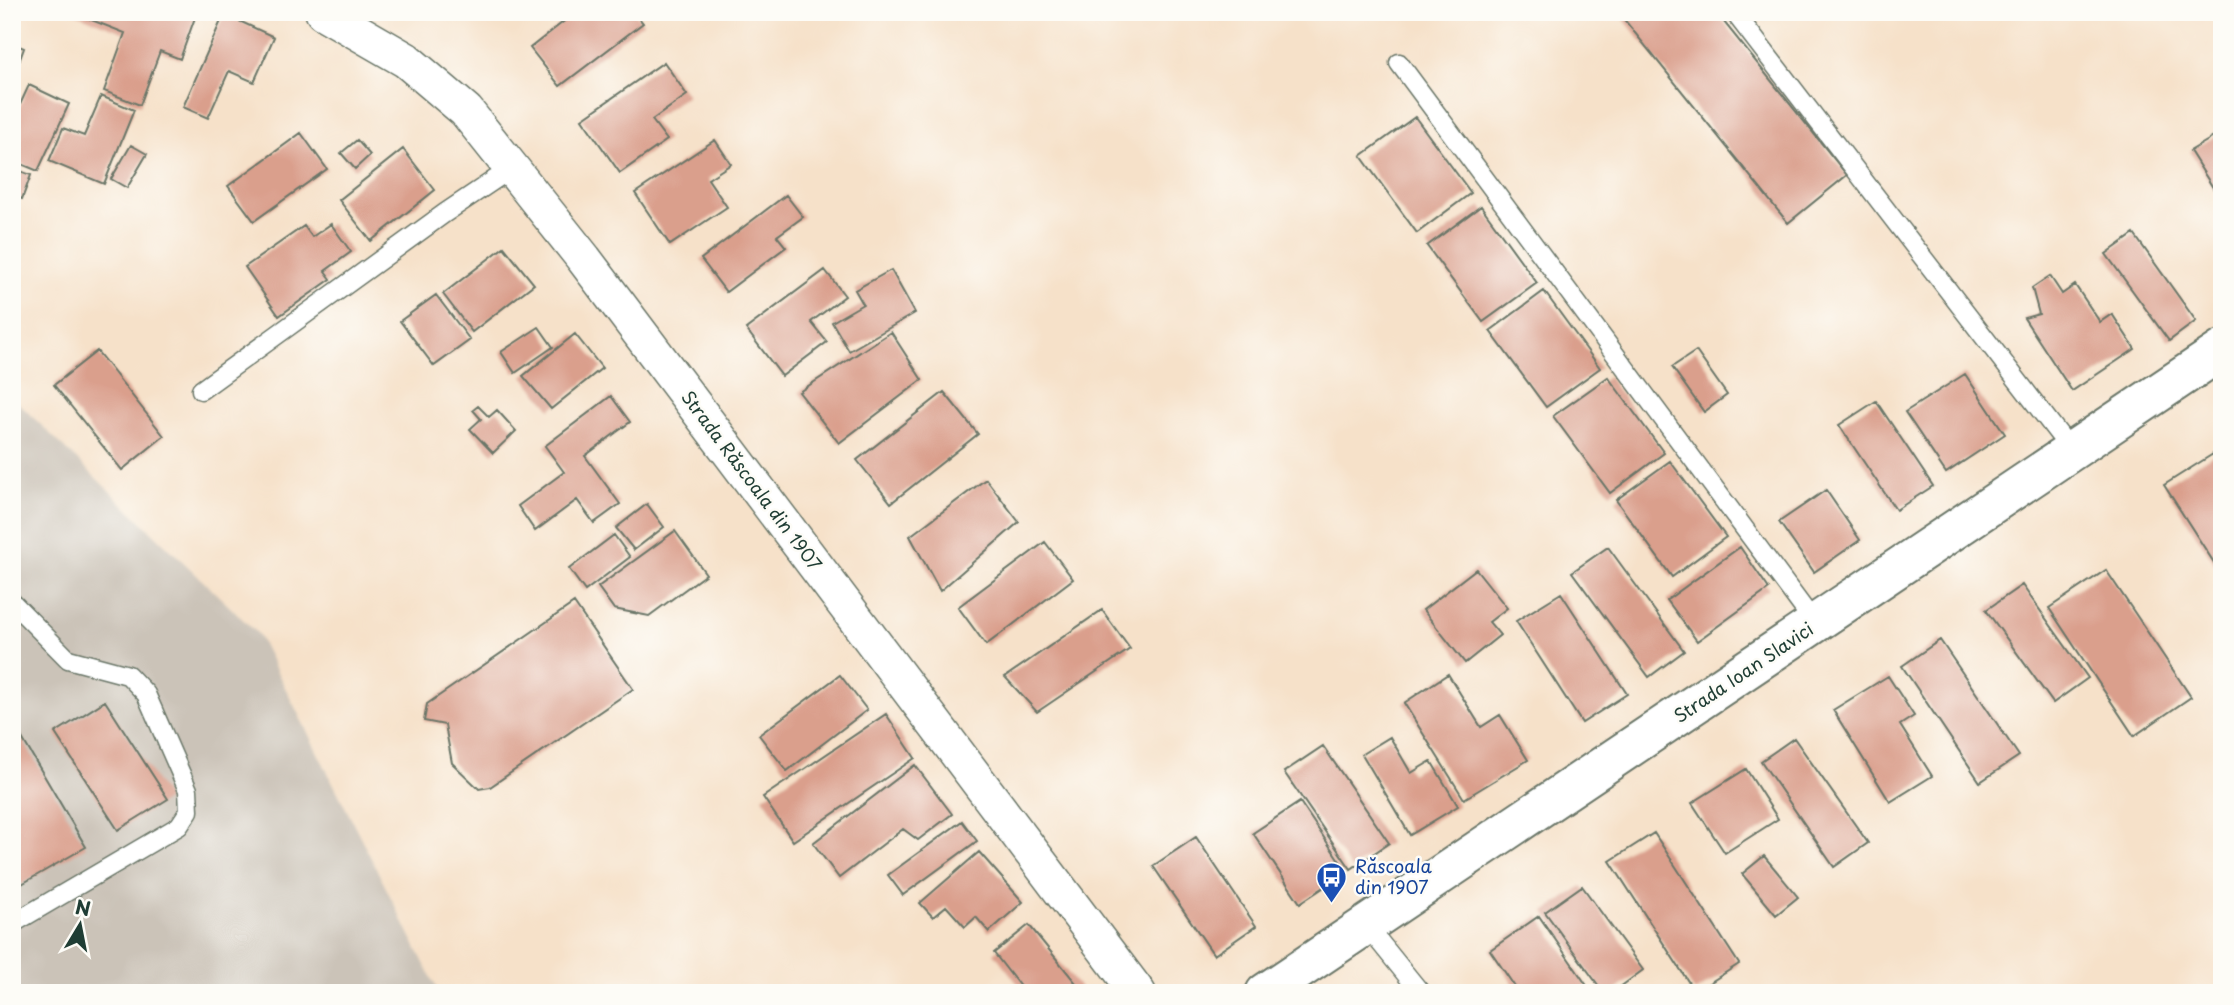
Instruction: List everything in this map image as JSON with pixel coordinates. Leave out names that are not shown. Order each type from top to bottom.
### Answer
[{"type":"main road","name":"Strada Ioan Slavici","points":[[1265,993],[2222,350]]},
{"type":"street","name":"Strada Răscoala din 1907","points":[[323,12],[406,60],[466,111],[584,259],[1138,993]]},
{"type":"lane","points":[[1734,12],[2071,450]]},
{"type":"lane","points":[[1398,64],[1816,625]]},
{"type":"lane","points":[[201,390],[512,168]]},
{"type":"lane","points":[[12,601],[56,650],[68,659],[128,674],[146,694],[188,790],[189,811],[179,826],[12,924]]},
{"type":"lane","points":[[1366,925],[1421,993]]},
{"type":"shaded area","points":[[12,397],[258,634],[439,993],[12,993]]},
{"type":"building","points":[[71,12],[197,12],[180,59],[160,51],[140,105],[104,91],[125,33]]},
{"type":"building","points":[[576,12],[634,12],[643,23],[560,86],[530,48]]},
{"type":"building","points":[[1618,12],[1716,12],[1847,175],[1788,223]]},
{"type":"building","points":[[224,14],[274,37],[254,82],[229,71],[208,118],[183,107]]},
{"type":"building","points":[[12,43],[24,48],[13,78],[12,78]]},
{"type":"building","points":[[664,62],[687,95],[652,120],[667,140],[620,173],[582,119]]},
{"type":"building","points":[[29,85],[69,104],[38,171],[12,160],[12,122]]},
{"type":"building","points":[[101,96],[134,110],[104,184],[49,161],[63,128],[84,136]]},
{"type":"building","points":[[1415,117],[1471,193],[1417,233],[1361,156]]},
{"type":"building","points":[[2222,132],[2222,202],[2190,151]]},
{"type":"building","points":[[301,133],[327,169],[254,221],[228,186]]},
{"type":"building","points":[[357,140],[370,155],[355,169],[341,153]]},
{"type":"building","points":[[715,140],[731,164],[708,179],[727,207],[670,245],[635,193]]},
{"type":"building","points":[[131,145],[147,154],[127,188],[111,179]]},
{"type":"building","points":[[403,149],[435,190],[371,241],[339,200]]},
{"type":"building","points":[[12,168],[31,175],[22,199],[12,196]]},
{"type":"building","points":[[786,195],[803,217],[777,236],[786,247],[726,292],[701,259]]},
{"type":"building","points":[[1481,206],[1537,283],[1483,322],[1427,246]]},
{"type":"building","points":[[331,224],[351,252],[325,271],[331,279],[279,316],[245,267],[304,226],[312,237]]},
{"type":"building","points":[[2134,234],[2196,321],[2169,341],[2106,254]]},
{"type":"building","points":[[504,247],[534,284],[472,332],[443,294]]},
{"type":"building","points":[[825,270],[845,296],[811,322],[827,342],[782,376],[746,329]]},
{"type":"building","points":[[891,270],[915,313],[849,351],[832,322],[863,304],[855,290]]},
{"type":"building","points":[[2050,276],[2062,294],[2075,285],[2100,322],[2112,314],[2135,349],[2072,391],[2024,318],[2039,314],[2032,288]]},
{"type":"building","points":[[1544,291],[1600,368],[1546,407],[1490,331]]},
{"type":"building","points":[[436,295],[470,340],[434,366],[400,321]]},
{"type":"building","points":[[539,327],[553,347],[515,373],[501,352]]},
{"type":"building","points":[[891,332],[922,380],[839,443],[799,392]]},
{"type":"building","points":[[575,334],[602,368],[551,409],[523,376]]},
{"type":"building","points":[[97,351],[164,436],[122,470],[54,385]]},
{"type":"building","points":[[1696,351],[1727,395],[1704,412],[1672,367]]},
{"type":"building","points":[[1965,374],[2005,434],[1946,473],[1905,412]]},
{"type":"building","points":[[1608,377],[1664,453],[1610,493],[1553,416]]},
{"type":"building","points":[[944,392],[978,434],[891,503],[857,460]]},
{"type":"building","points":[[611,396],[630,422],[585,456],[620,504],[594,523],[577,500],[535,531],[518,506],[564,472],[545,446]]},
{"type":"building","points":[[1876,401],[1933,486],[1896,510],[1839,425]]},
{"type":"building","points":[[478,406],[489,417],[497,410],[516,431],[493,453],[470,429],[481,419],[473,410]]},
{"type":"building","points":[[2213,454],[2222,467],[2222,575],[2164,485]]},
{"type":"building","points":[[1670,461],[1726,537],[1672,577],[1616,500]]},
{"type":"building","points":[[986,479],[1019,522],[940,591],[910,536]]},
{"type":"building","points":[[1826,490],[1860,540],[1814,572],[1779,522]]},
{"type":"building","points":[[647,504],[664,527],[634,550],[616,528]]},
{"type":"building","points":[[675,531],[706,574],[649,616],[614,609],[598,587]]},
{"type":"building","points":[[614,535],[630,557],[585,591],[569,569]]},
{"type":"building","points":[[1045,542],[1073,579],[986,645],[958,607]]},
{"type":"building","points":[[1608,547],[1684,651],[1649,677],[1572,572]]},
{"type":"building","points":[[1740,547],[1769,589],[1697,641],[1667,600]]},
{"type":"building","points":[[1476,569],[1507,608],[1489,622],[1500,635],[1465,663],[1423,610]]},
{"type":"building","points":[[2106,570],[2191,697],[2134,736],[2049,608]]},
{"type":"building","points":[[2022,585],[2088,678],[2053,703],[1986,610]]},
{"type":"building","points":[[1561,593],[1627,694],[1582,723],[1516,621]]},
{"type":"building","points":[[574,603],[633,689],[490,787],[479,789],[452,763],[445,725],[424,721],[427,704]]},
{"type":"building","points":[[1102,610],[1130,649],[1037,712],[1005,677]]},
{"type":"building","points":[[1940,640],[2019,756],[1980,782],[1902,666]]},
{"type":"building","points":[[1448,674],[1481,727],[1500,715],[1528,760],[1464,799],[1404,703]]},
{"type":"building","points":[[840,675],[867,710],[787,771],[759,735]]},
{"type":"building","points":[[1888,676],[1914,716],[1900,725],[1932,776],[1890,802],[1833,710]]},
{"type":"building","points":[[105,701],[168,799],[118,830],[55,733]]},
{"type":"building","points":[[886,714],[915,758],[793,841],[763,797]]},
{"type":"building","points":[[12,721],[86,847],[20,885],[12,872]]},
{"type":"building","points":[[1390,737],[1411,773],[1431,761],[1458,806],[1410,835],[1362,754]]},
{"type":"building","points":[[1794,738],[1868,843],[1834,867],[1761,761]]},
{"type":"building","points":[[1323,746],[1389,843],[1351,869],[1284,772]]},
{"type":"building","points":[[915,765],[952,814],[918,840],[903,829],[839,878],[813,843]]},
{"type":"building","points":[[1746,769],[1778,819],[1725,853],[1692,803]]},
{"type":"building","points":[[1300,802],[1347,872],[1300,903],[1253,833]]},
{"type":"building","points":[[962,821],[977,841],[903,895],[888,875]]},
{"type":"building","points":[[1654,833],[1739,964],[1695,992],[1610,861]]},
{"type":"building","points":[[1196,837],[1256,926],[1214,955],[1153,866]]},
{"type":"building","points":[[979,852],[1023,902],[989,932],[976,917],[965,927],[946,906],[933,917],[920,903]]},
{"type":"building","points":[[1764,856],[1798,897],[1776,915],[1742,874]]},
{"type":"building","points":[[1582,886],[1643,970],[1612,993],[1604,993],[1545,912]]},
{"type":"building","points":[[1539,916],[1592,993],[1519,993],[1490,950]]},
{"type":"building","points":[[1029,925],[1084,993],[1025,993],[994,953]]},
{"type":"place","name":"Răscoala din 1907","points":[[1332,904]]}]
